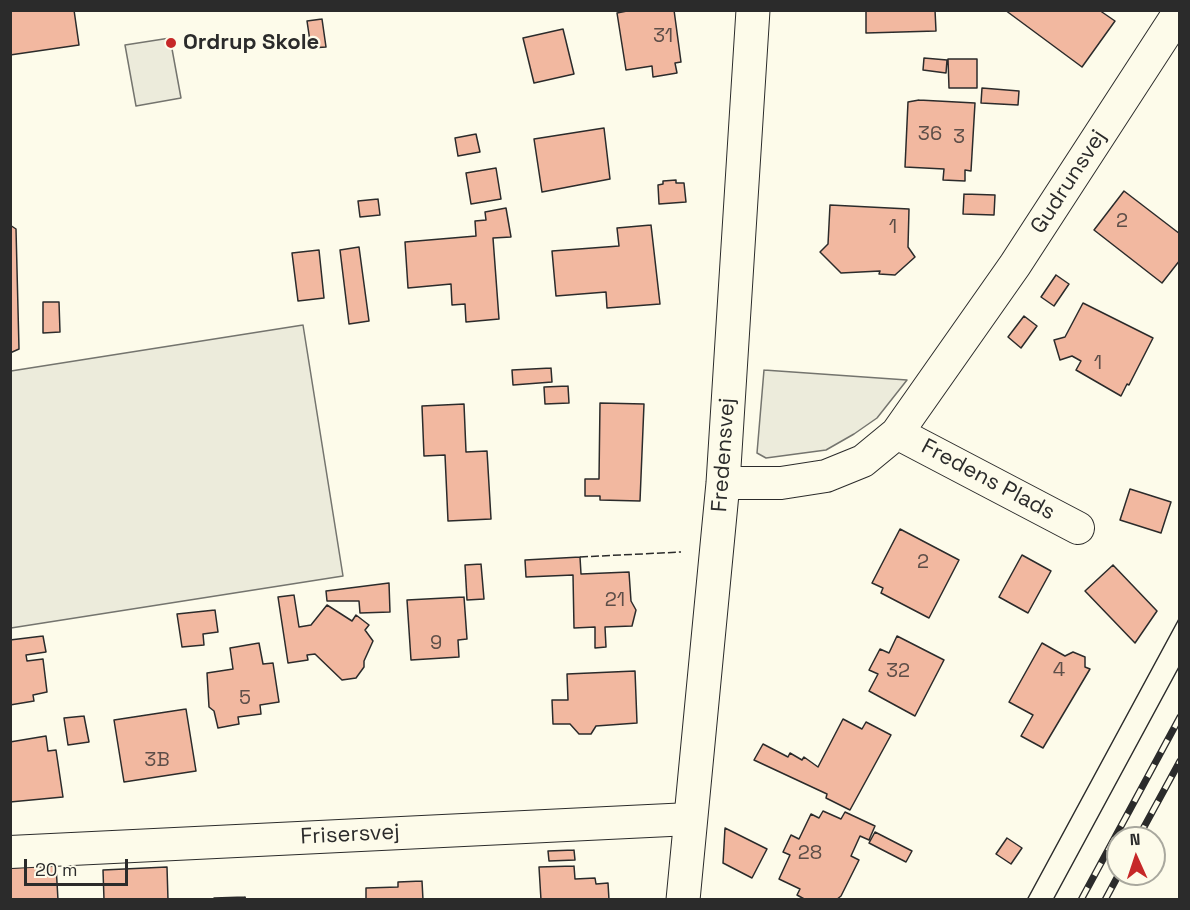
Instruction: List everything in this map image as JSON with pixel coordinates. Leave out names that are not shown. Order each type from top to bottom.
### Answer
[{"type":"street","name":"Fredensvej","points":[[682,900],[723,483],[753,10]]},
{"type":"street","name":"Gudrunsvej","points":[[956,352],[1141,74],[1179,11]]},
{"type":"street","name":"Fredens Plads","points":[[723,483],[781,483],[826,476],[863,461],[897,433],[956,352]]},
{"type":"street","name":"Fredens Plads","points":[[897,433],[1078,528]]},
{"type":"street","name":"Frisersvej","points":[[10,852],[690,819]]},
{"type":"shaded area","points":[[170,38],[181,98],[136,106],[125,45]]},
{"type":"shaded area","points":[[303,325],[343,576],[11,628],[11,371]]},
{"type":"shaded area","points":[[764,370],[907,380],[877,418],[826,450],[766,458],[757,453]]},
{"type":"building","points":[[10,10],[74,10],[79,45],[10,55]]},
{"type":"building","points":[[632,10],[674,10],[681,62],[675,63],[677,73],[653,77],[652,66],[626,70],[617,13]]},
{"type":"building","points":[[866,10],[935,10],[936,31],[866,33]]},
{"type":"building","points":[[1005,10],[1099,10],[1115,21],[1082,67]]},
{"type":"building","points":[[322,19],[326,47],[311,48],[307,21]]},
{"type":"building","points":[[563,29],[574,74],[534,83],[523,38]]},
{"type":"building","points":[[924,58],[947,60],[946,73],[923,70]]},
{"type":"building","points":[[948,59],[977,59],[977,88],[949,88]]},
{"type":"building","points":[[982,88],[1019,91],[1018,105],[981,103]]},
{"type":"building","points":[[919,100],[975,103],[971,171],[965,170],[965,181],[943,180],[944,169],[905,167],[908,102]]},
{"type":"building","points":[[604,128],[610,179],[542,192],[534,139]]},
{"type":"building","points":[[476,134],[480,152],[458,156],[455,138]]},
{"type":"building","points":[[496,168],[501,199],[471,204],[466,173]]},
{"type":"building","points":[[676,180],[676,183],[684,183],[686,202],[659,204],[658,185],[663,184],[663,181]]},
{"type":"building","points":[[1124,191],[1180,234],[1180,260],[1162,283],[1094,230]]},
{"type":"building","points":[[964,194],[995,195],[994,215],[963,214]]},
{"type":"building","points":[[378,199],[380,215],[360,217],[358,201]]},
{"type":"building","points":[[830,205],[909,209],[908,247],[915,257],[895,275],[879,274],[880,271],[841,273],[820,252],[828,244]]},
{"type":"building","points":[[506,208],[511,237],[493,238],[499,319],[466,322],[465,304],[452,305],[451,284],[408,288],[405,242],[476,236],[475,221],[486,220],[485,212]]},
{"type":"building","points":[[10,225],[16,229],[19,349],[10,353]]},
{"type":"building","points":[[651,225],[660,304],[607,308],[606,292],[556,296],[552,251],[619,246],[617,228]]},
{"type":"building","points":[[359,247],[369,321],[349,324],[340,250]]},
{"type":"building","points":[[319,250],[324,298],[298,301],[292,253]]},
{"type":"building","points":[[1056,275],[1069,284],[1054,306],[1041,297]]},
{"type":"building","points":[[43,302],[59,302],[60,332],[43,333]]},
{"type":"building","points":[[1083,303],[1153,338],[1121,396],[1076,370],[1081,361],[1072,356],[1060,360],[1054,340],[1065,337]]},
{"type":"building","points":[[1024,316],[1037,326],[1021,348],[1008,337]]},
{"type":"building","points":[[551,368],[552,382],[513,385],[512,370]]},
{"type":"building","points":[[568,386],[569,403],[545,404],[544,387]]},
{"type":"building","points":[[600,403],[644,404],[640,501],[600,500],[600,496],[585,496],[585,479],[599,479]]},
{"type":"building","points":[[464,404],[466,452],[487,451],[491,519],[448,521],[445,455],[424,456],[422,406]]},
{"type":"building","points":[[1130,489],[1171,502],[1161,533],[1120,520]]},
{"type":"building","points":[[900,529],[959,560],[929,618],[881,593],[883,588],[872,583]]},
{"type":"building","points":[[1022,555],[1051,571],[1028,613],[999,597]]},
{"type":"building","points":[[580,557],[581,574],[629,572],[631,601],[636,610],[632,626],[605,627],[606,647],[595,648],[595,627],[574,628],[573,575],[526,577],[525,560]]},
{"type":"building","points":[[481,564],[484,599],[467,600],[465,565]]},
{"type":"building","points":[[1113,565],[1157,611],[1135,643],[1085,591]]},
{"type":"building","points":[[389,583],[390,612],[360,613],[359,601],[327,601],[326,591]]},
{"type":"building","points":[[294,595],[299,627],[311,625],[327,605],[352,621],[356,615],[369,625],[365,630],[373,641],[364,661],[364,667],[356,678],[342,680],[315,654],[307,655],[308,660],[288,663],[278,597]]},
{"type":"building","points":[[464,597],[467,639],[458,640],[459,657],[411,660],[407,600]]},
{"type":"building","points":[[215,610],[218,632],[203,634],[204,645],[182,647],[177,614]]},
{"type":"building","points":[[43,636],[46,652],[26,655],[27,661],[43,659],[47,692],[33,695],[34,701],[10,705],[10,640]]},
{"type":"building","points":[[897,636],[944,660],[915,716],[869,691],[878,674],[869,670],[880,649],[889,653]]},
{"type":"building","points":[[259,643],[263,664],[273,663],[279,702],[260,705],[261,714],[238,717],[239,724],[218,728],[214,711],[209,707],[207,673],[233,669],[230,648]]},
{"type":"building","points":[[1042,643],[1065,656],[1073,652],[1085,657],[1085,667],[1090,669],[1043,748],[1021,736],[1033,715],[1009,702]]},
{"type":"building","points":[[635,671],[637,723],[596,726],[591,734],[579,734],[570,724],[553,724],[552,700],[568,700],[567,674]]},
{"type":"building","points":[[186,709],[196,771],[124,782],[114,720]]},
{"type":"building","points":[[84,716],[89,742],[68,745],[64,718]]},
{"type":"building","points":[[843,719],[862,729],[866,722],[891,735],[850,810],[826,798],[827,794],[754,760],[763,744],[788,757],[790,753],[802,760],[804,757],[818,767]]},
{"type":"building","points":[[46,736],[48,751],[56,750],[63,797],[10,802],[10,742]]},
{"type":"building","points":[[823,811],[841,819],[845,812],[875,826],[869,840],[860,836],[851,856],[859,860],[841,896],[836,900],[806,900],[797,895],[800,889],[779,879],[790,855],[783,852],[791,835],[799,839],[811,814],[819,818]]},
{"type":"building","points":[[725,828],[767,849],[752,878],[723,863]]},
{"type":"building","points":[[875,832],[912,851],[906,862],[869,843]]},
{"type":"building","points":[[1007,838],[1022,848],[1011,864],[996,854]]},
{"type":"building","points":[[574,850],[575,860],[549,861],[548,851]]},
{"type":"building","points":[[56,865],[58,900],[10,900],[10,868]]},
{"type":"building","points":[[574,866],[575,879],[595,878],[596,884],[608,883],[609,900],[541,900],[539,867]]},
{"type":"building","points":[[167,867],[168,900],[104,900],[103,870]]},
{"type":"building","points":[[422,881],[423,900],[366,900],[366,888],[398,887],[398,882]]},
{"type":"building","points":[[245,897],[246,900],[214,900],[214,898]]},
{"type":"tram line","points":[[1027,900],[1180,617]]},
{"type":"tram line","points":[[1053,900],[1180,665]]},
{"type":"railway","points":[[1081,900],[1180,717]]},
{"type":"railway","points":[[1145,826],[1180,761]]},
{"type":"railway","points":[[1105,900],[1113,886]]},
{"type":"fence","points":[[580,557],[681,552]]},
{"type":"place","name":"Ordrup Skole","points":[[171,43]]}]
